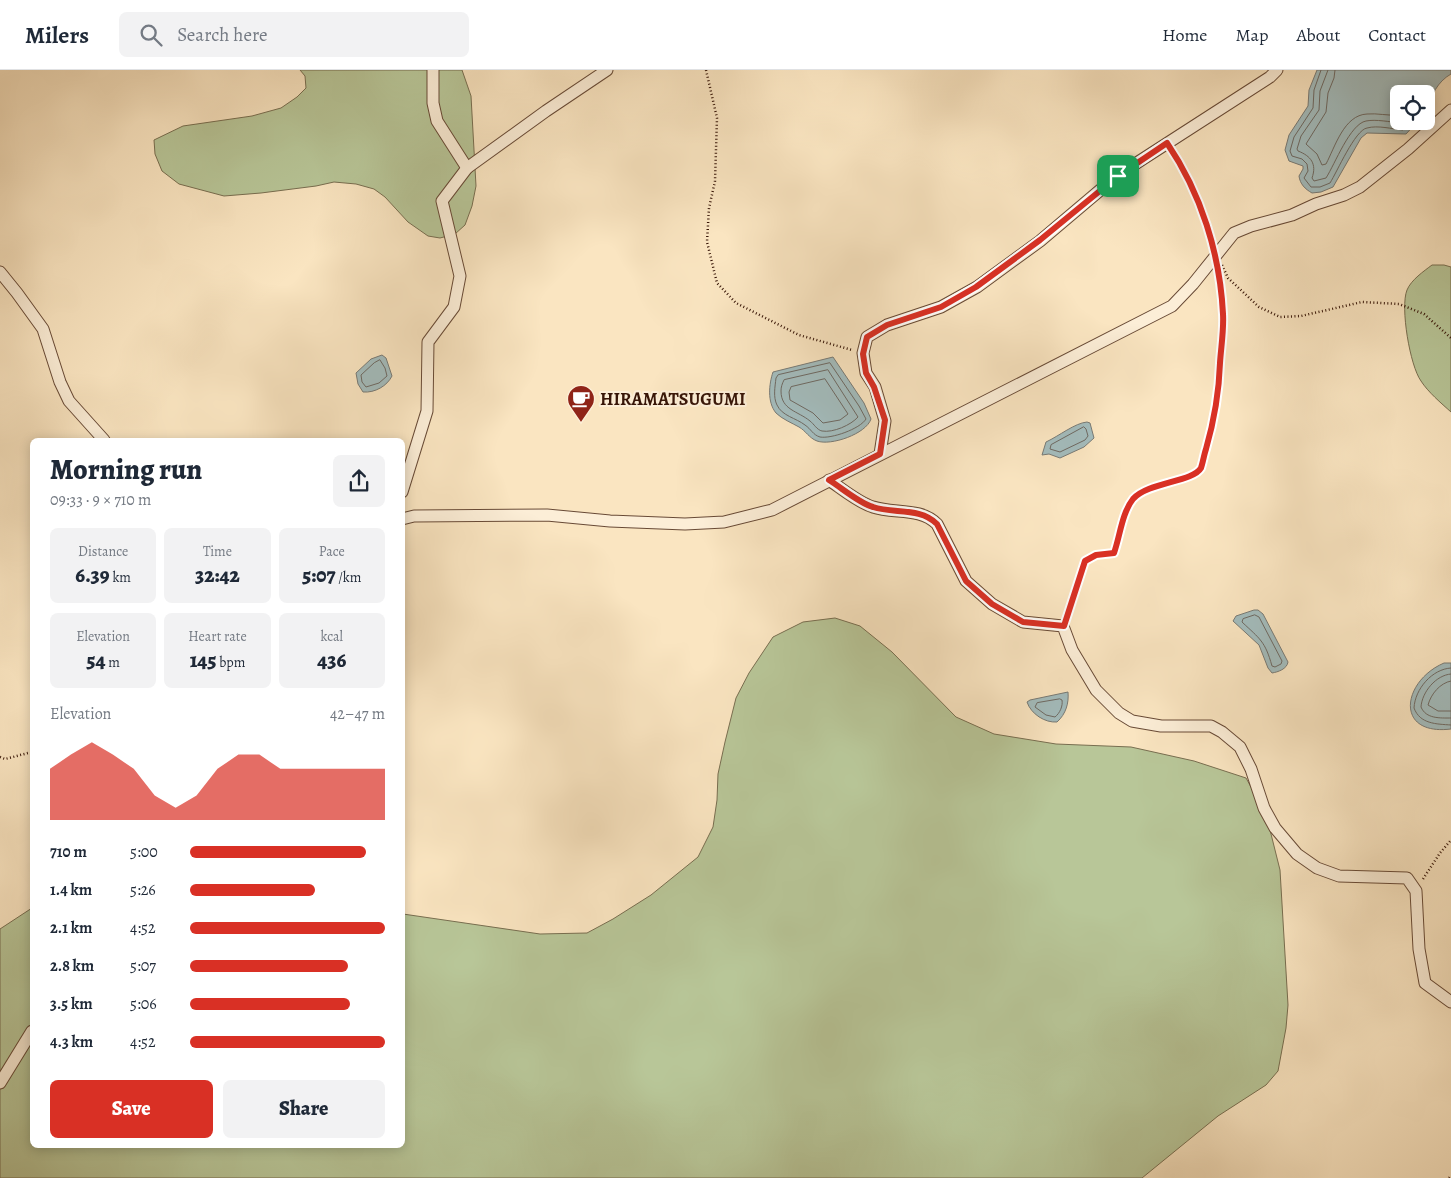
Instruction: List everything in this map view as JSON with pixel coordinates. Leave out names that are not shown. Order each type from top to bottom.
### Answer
[{"type":"street","points":[[433,70],[433,103],[437,122],[467,168]]},
{"type":"street","points":[[405,482],[427,411],[428,342],[454,307],[460,276],[442,202],[454,183],[467,168],[607,70]]},
{"type":"street","points":[[880,454],[885,420],[874,387],[866,373],[863,354],[867,337],[887,325],[941,307],[976,287],[1040,240],[1118,176],[1278,70]]},
{"type":"street","points":[[405,518],[414,516],[547,515],[686,524],[724,522],[772,510],[1172,306],[1193,284],[1234,233],[1292,215],[1360,188],[1408,149],[1451,110]]},
{"type":"street","points":[[0,272],[18,293],[43,329],[68,401],[102,438]]},
{"type":"street","points":[[829,480],[871,507],[920,514],[930,518],[937,524],[966,581],[992,604],[1023,622],[1064,626],[1072,650],[1096,690],[1118,713],[1132,721],[1161,726],[1211,726],[1222,732],[1240,747],[1251,769],[1264,808],[1274,828],[1298,854],[1318,868],[1338,876],[1407,878],[1416,891],[1419,949],[1425,983],[1451,1002]]},
{"type":"street","points":[[0,1083],[30,1034]]},
{"type":"path","points":[[706,70],[717,118],[715,180],[709,208],[707,242],[717,283],[736,303],[799,335],[863,354]]},
{"type":"path","points":[[1167,143],[1179,160],[1194,190],[1216,254],[1228,278],[1259,307],[1280,317],[1301,316],[1362,302],[1399,304],[1424,314],[1451,338]]},
{"type":"path","points":[[1064,626],[1085,561],[1096,555],[1114,553],[1126,513],[1133,499],[1146,489],[1191,475],[1200,469],[1212,427],[1219,388],[1224,315],[1216,254]]},
{"type":"path","points":[[0,757],[5,759],[30,753]]},
{"type":"path","points":[[1416,891],[1440,853],[1451,840]]},
{"type":"green space","points":[[300,70],[462,70],[471,96],[476,186],[472,206],[465,225],[455,234],[440,238],[428,236],[408,222],[385,197],[374,189],[356,184],[334,182],[261,193],[224,196],[179,184],[162,171],[155,154],[154,140],[183,126],[252,116],[281,108],[306,88],[305,76]]},
{"type":"green space","points":[[1432,265],[1451,267],[1451,412],[1421,381],[1413,363],[1405,322],[1407,290],[1415,279]]},
{"type":"green space","points":[[835,618],[860,626],[892,652],[956,717],[994,734],[1056,744],[1131,747],[1194,761],[1246,778],[1266,814],[1280,870],[1288,1005],[1278,1071],[1266,1085],[1218,1116],[1142,1178],[0,1178],[0,929],[30,909],[30,1148],[405,1148],[405,914],[540,934],[587,933],[651,895],[698,857],[713,827],[718,774],[736,698],[749,673],[773,637],[803,622]]},
{"type":"water","points":[[1317,70],[1451,70],[1451,74],[1446,77],[1435,91],[1435,85],[1390,85],[1390,130],[1410,130],[1406,134],[1367,133],[1361,138],[1333,187],[1321,192],[1312,193],[1300,181],[1299,176],[1303,166],[1289,161],[1285,150],[1289,135],[1308,106],[1309,90]]},
{"type":"water","points":[[382,355],[386,358],[392,376],[380,388],[363,392],[358,384],[356,373],[371,359]]},
{"type":"water","points":[[833,357],[864,403],[871,419],[862,429],[847,438],[823,442],[814,440],[776,413],[771,404],[770,387],[773,372]]},
{"type":"water","points":[[1087,422],[1090,423],[1094,438],[1084,447],[1060,458],[1049,454],[1042,455],[1046,442],[1072,427]]},
{"type":"water","points":[[1258,610],[1263,614],[1288,662],[1286,667],[1279,671],[1272,673],[1268,668],[1259,645],[1233,621],[1236,616]]},
{"type":"water","points":[[1444,663],[1451,663],[1451,729],[1433,729],[1420,724],[1413,716],[1410,705],[1419,682],[1430,671]]},
{"type":"water","points":[[1068,692],[1066,708],[1057,722],[1039,717],[1027,702],[1030,700]]},
{"type":"place","name":"HIRAMATSUGUMI","points":[[581,423]]},
{"type":"route","points":[[1167,143],[1179,160],[1194,190],[1216,254],[1224,315],[1219,388],[1212,427],[1200,469],[1191,475],[1146,489],[1133,499],[1126,513],[1114,553],[1096,555],[1085,561],[1064,626],[1023,622],[992,604],[966,581],[937,524],[930,518],[920,514],[871,507],[829,480],[880,454],[885,420],[874,387],[866,373],[863,354],[867,337],[887,325],[941,307],[976,287],[1040,240],[1118,176],[1167,143]]}]
